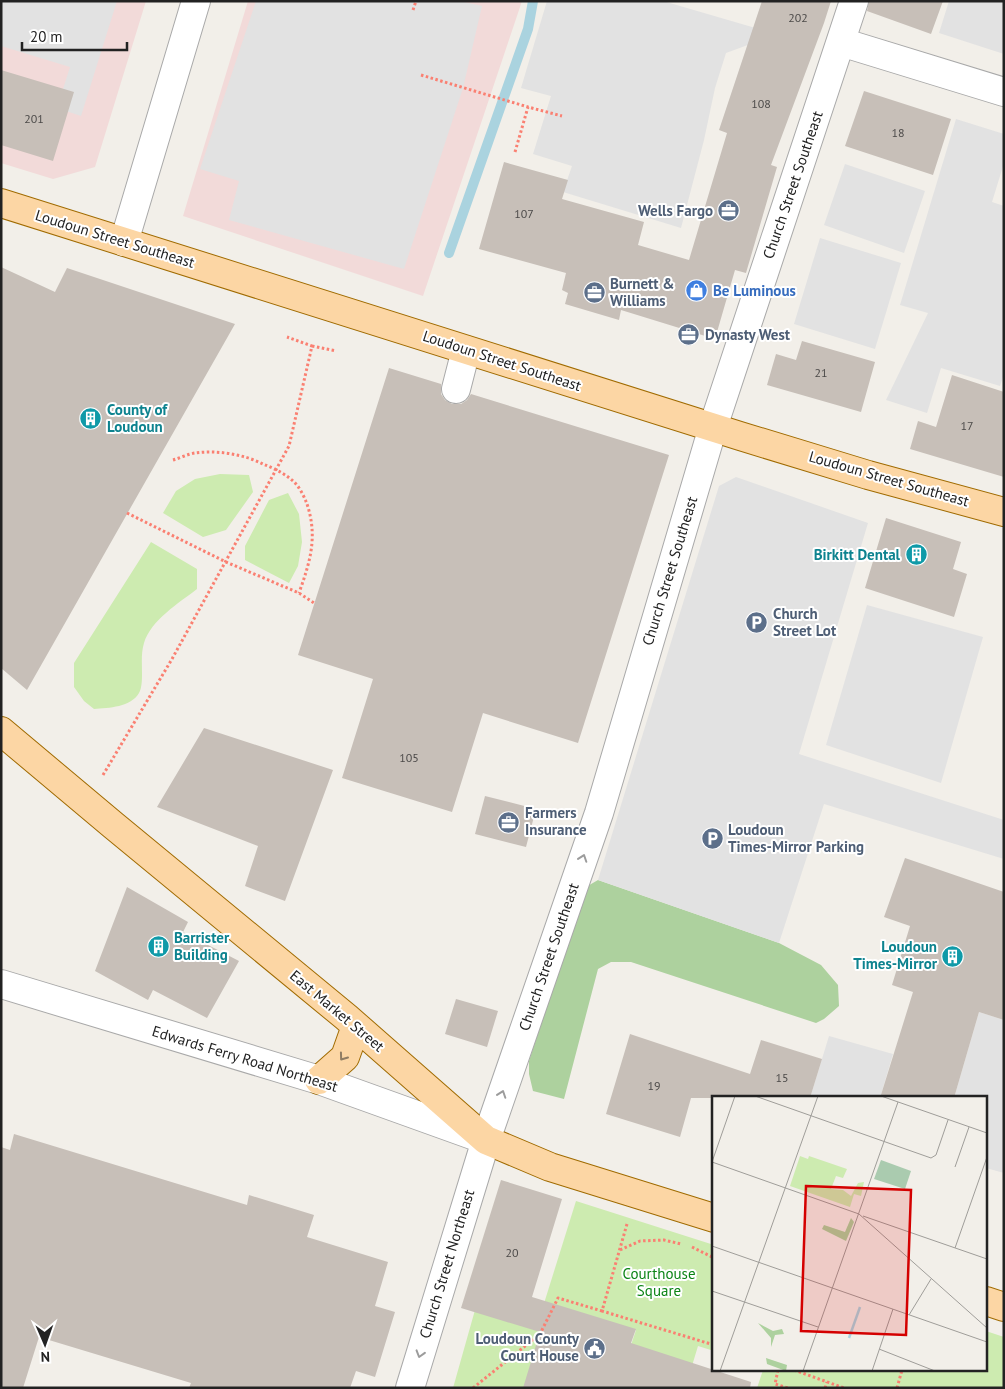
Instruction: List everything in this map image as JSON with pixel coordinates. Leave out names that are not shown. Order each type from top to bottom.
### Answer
[{"type":"main road","name":"Loudoun Street Southeast","points":[[1,203],[868,475],[1004,512]]},
{"type":"main road","name":"East Market Street","points":[[1,731],[356,1026],[486,1140],[550,1167],[712,1217]]},
{"type":"main road","points":[[319,1080],[345,1057],[356,1026]]},
{"type":"main road","points":[[988,1302],[1004,1307]]},
{"type":"street","points":[[124,242],[196,1]]},
{"type":"street","name":"Church Street Southeast","points":[[486,1140],[599,813],[713,427],[854,1]]},
{"type":"street","points":[[841,42],[1004,92]]},
{"type":"street","points":[[456,389],[466,350]]},
{"type":"street","name":"Edwards Ferry Road Northeast","points":[[1,984],[319,1080],[486,1140]]},
{"type":"street","name":"Church Street Northeast","points":[[410,1388],[486,1140]]},
{"type":"path","points":[[413,10],[416,1]]},
{"type":"path","points":[[421,75],[562,116]]},
{"type":"path","points":[[516,152],[528,107]]},
{"type":"path","points":[[287,336],[312,346],[336,351]]},
{"type":"path","points":[[86,803],[172,659],[289,446],[312,346]]},
{"type":"path","points":[[173,460],[195,453],[233,454],[256,460],[294,481],[304,496],[312,529],[309,565],[299,593]]},
{"type":"path","points":[[127,513],[226,562],[299,593],[314,603]]},
{"type":"path","points":[[602,1311],[629,1218]]},
{"type":"path","points":[[620,1250],[640,1241],[664,1240],[689,1246],[712,1257]]},
{"type":"path","points":[[473,1388],[540,1334],[558,1298],[712,1344]]},
{"type":"path","points":[[778,1372],[775,1384],[788,1388]]},
{"type":"path","points":[[800,1372],[844,1388]]},
{"type":"path","points":[[897,1388],[901,1372]]},
{"type":"path","points":[[825,1388],[827,1382]]},
{"type":"shaded area","points":[[1,1],[146,1],[95,167],[53,179],[1,163]]},
{"type":"shaded area","points":[[1,1],[117,1],[81,116],[57,108],[70,67],[1,46]]},
{"type":"shaded area","points":[[248,1],[522,1],[423,296],[183,216]]},
{"type":"shaded area","points":[[256,1],[460,1],[482,6],[463,88],[404,269],[229,220],[239,181],[200,169]]},
{"type":"shaded area","points":[[547,1],[663,1],[797,40],[756,42],[726,53],[715,88],[704,140],[681,228],[563,192],[572,166],[533,154],[551,96],[521,88]]},
{"type":"shaded area","points":[[949,1],[1004,1],[1004,54],[939,33]]},
{"type":"shaded area","points":[[956,119],[1004,134],[1004,163],[992,202],[1004,206],[1004,374],[1000,386],[941,368],[927,413],[886,400],[928,313],[900,305]]},
{"type":"shaded area","points":[[845,164],[925,191],[904,253],[824,225]]},
{"type":"shaded area","points":[[820,238],[901,263],[875,349],[794,324]]},
{"type":"shaded area","points":[[736,477],[868,523],[799,754],[1004,820],[1004,859],[824,804],[779,943],[598,880],[719,486]]},
{"type":"shaded area","points":[[867,605],[983,637],[941,783],[826,745]]},
{"type":"shaded area","points":[[979,1012],[1004,1020],[1004,1173],[988,1169],[988,1096],[955,1096]]},
{"type":"shaded area","points":[[829,1036],[893,1054],[881,1096],[811,1096]]},
{"type":"green space","points":[[220,474],[249,475],[253,492],[226,530],[203,537],[163,513],[176,491],[195,479]]},
{"type":"green space","points":[[288,493],[299,514],[302,542],[298,566],[289,583],[245,560],[245,546],[269,500]]},
{"type":"green space","points":[[151,542],[197,569],[197,589],[159,619],[148,635],[142,651],[141,686],[135,698],[119,706],[94,709],[84,701],[74,687],[74,663]]},
{"type":"green space","points":[[598,880],[779,943],[821,965],[838,985],[839,1006],[824,1019],[816,1023],[631,962],[611,962],[598,969],[564,1099],[533,1091],[529,1074],[529,1061],[586,887]]},
{"type":"green space","name":"Courthouse Square","points":[[576,1201],[712,1244],[712,1350],[698,1346],[688,1379],[626,1360],[636,1330],[523,1388],[453,1388],[475,1310],[536,1329]]},
{"type":"green space","points":[[988,1332],[1004,1337],[1004,1388],[757,1388],[762,1372],[988,1372]]},
{"type":"building","points":[[762,1],[831,1],[771,165],[777,167],[746,273],[735,270],[715,339],[621,310],[619,320],[565,304],[568,293],[562,290],[566,273],[479,249],[504,162],[568,180],[562,199],[644,222],[638,245],[689,260],[727,133],[719,130]]},
{"type":"building","points":[[869,1],[943,1],[931,34],[867,11]]},
{"type":"building","points":[[1,70],[74,92],[53,161],[1,145]]},
{"type":"building","points":[[864,91],[951,119],[933,175],[845,146]]},
{"type":"building","name":"County of Loudoun","points":[[1,267],[55,292],[67,268],[235,324],[27,690],[1,668]]},
{"type":"building","points":[[802,341],[875,362],[861,412],[767,385],[776,354],[796,360]]},
{"type":"building","points":[[389,368],[441,384],[441,394],[445,400],[452,404],[461,404],[471,394],[669,455],[578,743],[483,713],[452,812],[342,778],[373,679],[298,655]]},
{"type":"building","points":[[952,375],[1004,392],[1004,477],[910,449],[918,421],[936,427]]},
{"type":"building","name":"Birkitt Dental","points":[[886,518],[961,542],[953,569],[967,574],[954,617],[865,588]]},
{"type":"building","points":[[204,728],[333,770],[285,901],[245,886],[258,846],[157,807]]},
{"type":"building","points":[[485,796],[536,809],[526,847],[475,834]]},
{"type":"building","name":"Loudoun Times-Mirror","points":[[905,858],[1004,892],[1004,1020],[979,1012],[955,1096],[881,1096],[913,992],[892,985],[910,926],[884,917]]},
{"type":"building","name":"Barrister Building","points":[[127,887],[188,922],[183,932],[239,961],[207,1018],[153,990],[148,1000],[95,971]]},
{"type":"building","points":[[456,999],[498,1011],[487,1047],[445,1034]]},
{"type":"building","points":[[630,1034],[750,1074],[761,1040],[822,1059],[811,1096],[712,1096],[712,1098],[691,1098],[680,1137],[606,1114]]},
{"type":"building","points":[[14,1134],[247,1205],[249,1195],[314,1215],[307,1237],[388,1262],[375,1306],[395,1312],[375,1377],[356,1371],[350,1388],[189,1388],[191,1383],[39,1337],[23,1388],[1,1388],[1,1147],[10,1150]]},
{"type":"building","points":[[501,1180],[562,1199],[532,1297],[636,1329],[631,1343],[712,1369],[712,1372],[720,1372],[751,1382],[750,1388],[523,1388],[540,1332],[461,1308]]},
{"type":"waterway","points":[[449,253],[528,29],[533,1]]},
{"type":"place","name":"Wells Fargo","points":[[729,211]]},
{"type":"place","name":"Be Luminous","points":[[697,291]]},
{"type":"place","name":"Burnett & Williams","points":[[594,293]]},
{"type":"place","name":"Dynasty West","points":[[689,335]]},
{"type":"place","name":"County of Loudoun","points":[[91,419]]},
{"type":"place","name":"Birkitt Dental","points":[[916,555]]},
{"type":"place","name":"Church Street Lot","points":[[757,623]]},
{"type":"place","name":"Farmers Insurance","points":[[509,822]]},
{"type":"place","name":"Loudoun Times-Mirror Parking","points":[[712,839]]},
{"type":"place","name":"Barrister Building","points":[[158,947]]},
{"type":"place","name":"Loudoun Times-Mirror","points":[[953,956]]},
{"type":"place","name":"Loudoun County Court House","points":[[595,1348]]}]
